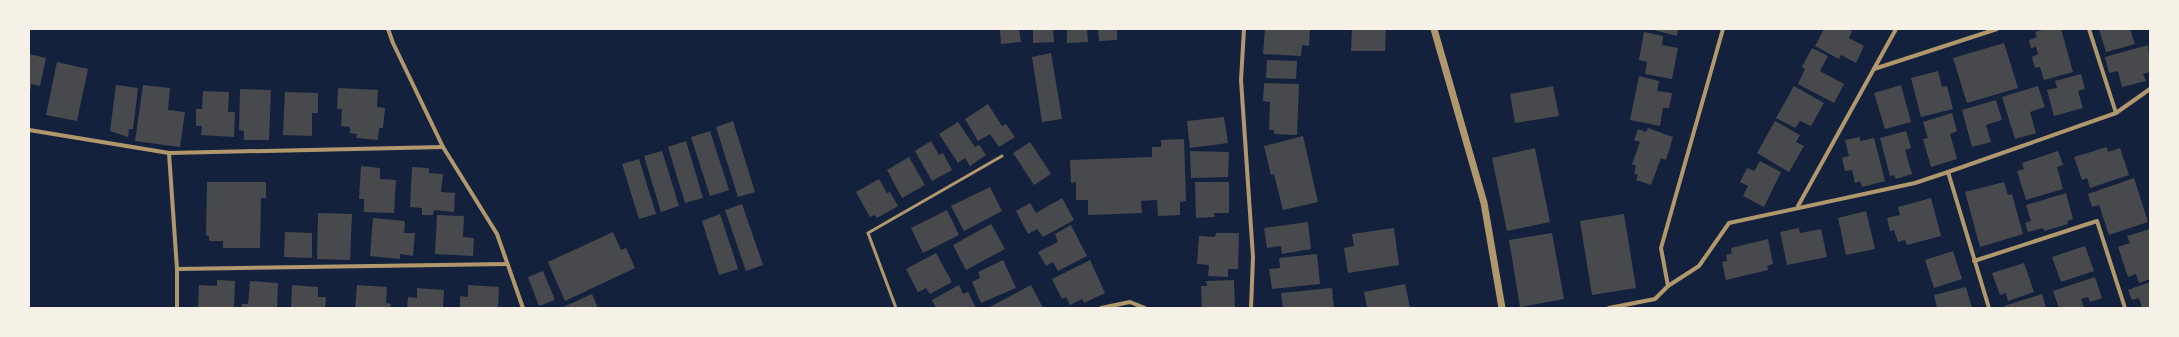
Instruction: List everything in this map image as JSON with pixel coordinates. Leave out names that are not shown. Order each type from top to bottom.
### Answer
[{"type":"street","points":[[388,29],[393,43],[443,147],[497,234],[523,308]]},
{"type":"street","points":[[1244,29],[1241,80],[1254,257],[1251,308]]},
{"type":"street","points":[[1434,29],[1484,202],[1502,308]]},
{"type":"street","points":[[1668,286],[1661,248],[1723,29]]},
{"type":"street","points":[[1798,206],[1896,29]]},
{"type":"street","points":[[1874,69],[1997,29]]},
{"type":"street","points":[[2089,29],[2116,113]]},
{"type":"street","points":[[1609,308],[1655,299],[1668,286],[1699,266],[1729,223],[1798,206],[1915,182],[1948,172],[2116,113],[2150,90]]},
{"type":"street","points":[[29,130],[169,153],[443,147]]},
{"type":"street","points":[[169,153],[177,269],[177,308]]},
{"type":"street","points":[[1948,172],[1989,308]]},
{"type":"street","points":[[1974,261],[2097,221],[2125,308]]},
{"type":"street","points":[[177,269],[507,264]]},
{"type":"street","points":[[1101,308],[1130,302],[1145,308]]},
{"type":"lane","points":[[896,308],[868,233],[1002,156]]},
{"type":"building","points":[[1000,29],[1019,29],[1021,42],[1001,44]]},
{"type":"building","points":[[1033,29],[1053,29],[1054,42],[1033,43]]},
{"type":"building","points":[[1067,29],[1087,29],[1088,42],[1067,43]]},
{"type":"building","points":[[1098,29],[1117,29],[1117,40],[1099,41]]},
{"type":"building","points":[[1265,29],[1310,29],[1309,46],[1302,45],[1301,56],[1263,54]]},
{"type":"building","points":[[1352,29],[1386,29],[1385,51],[1351,51]]},
{"type":"building","points":[[1650,29],[1678,29],[1677,36]]},
{"type":"building","points":[[1824,29],[1848,29],[1852,31],[1849,38],[1864,46],[1856,63],[1841,55],[1839,59],[1815,46]]},
{"type":"building","points":[[2046,29],[2061,29],[2073,72],[2044,80],[2040,67],[2035,68],[2032,57],[2038,54],[2036,47],[2031,48],[2029,40],[2037,37],[2035,32]]},
{"type":"building","points":[[2099,29],[2130,29],[2135,44],[2106,52]]},
{"type":"building","points":[[1644,32],[1663,36],[1662,45],[1678,48],[1672,79],[1645,74],[1647,62],[1639,60]]},
{"type":"building","points":[[2004,43],[2018,88],[1967,103],[1953,58]]},
{"type":"building","points":[[2148,45],[2150,72],[2143,74],[2146,81],[2122,87],[2118,71],[2109,73],[2105,57]]},
{"type":"building","points":[[1812,48],[1828,56],[1820,71],[1844,84],[1834,103],[1798,84],[1805,69],[1802,67]]},
{"type":"building","points":[[1051,53],[1062,119],[1042,122],[1032,57]]},
{"type":"building","points":[[29,54],[46,58],[40,86],[31,84],[30,92]]},
{"type":"building","points":[[1267,60],[1297,61],[1296,79],[1266,78]]},
{"type":"building","points":[[57,62],[88,69],[77,121],[46,115]]},
{"type":"building","points":[[1938,71],[1942,87],[1947,86],[1953,109],[1921,117],[1911,78]]},
{"type":"building","points":[[2081,74],[2085,89],[2078,91],[2083,108],[2054,116],[2047,90],[2057,88],[2055,81]]},
{"type":"building","points":[[1639,76],[1659,81],[1657,91],[1672,93],[1669,108],[1663,108],[1660,126],[1630,120]]},
{"type":"building","points":[[1264,83],[1299,84],[1297,135],[1274,134],[1274,130],[1269,130],[1270,102],[1263,101]]},
{"type":"building","points":[[116,85],[138,88],[133,129],[129,129],[128,137],[110,131]]},
{"type":"building","points":[[143,85],[170,88],[168,110],[185,112],[180,147],[135,141]]},
{"type":"building","points":[[1901,85],[1911,122],[1885,129],[1874,93]]},
{"type":"building","points":[[1553,86],[1559,116],[1515,123],[1510,94]]},
{"type":"building","points":[[1794,86],[1824,103],[1811,126],[1800,121],[1795,128],[1776,118]]},
{"type":"building","points":[[2038,86],[2045,107],[2030,112],[2036,133],[2015,139],[2002,97]]},
{"type":"building","points":[[338,88],[378,90],[377,107],[385,108],[383,128],[379,128],[378,140],[356,138],[357,134],[350,133],[350,127],[341,126],[342,109],[337,109]]},
{"type":"building","points":[[240,89],[271,90],[269,140],[244,140],[244,131],[239,130]]},
{"type":"building","points":[[203,91],[229,92],[228,112],[235,112],[234,137],[201,135],[202,126],[196,126],[196,109],[202,109]]},
{"type":"building","points":[[285,92],[318,93],[318,113],[312,113],[312,136],[283,135]]},
{"type":"building","points":[[1996,100],[2002,120],[1986,125],[1991,142],[1972,147],[1962,110]]},
{"type":"building","points":[[988,104],[1002,126],[1006,124],[1015,137],[999,147],[990,134],[978,141],[965,119]]},
{"type":"building","points":[[1952,113],[1957,131],[1950,134],[1957,159],[1931,167],[1923,139],[1928,138],[1923,122]]},
{"type":"building","points":[[1224,117],[1228,143],[1190,148],[1187,121]]},
{"type":"building","points":[[733,121],[755,192],[738,197],[716,127]]},
{"type":"building","points":[[1775,121],[1800,135],[1796,142],[1804,146],[1789,172],[1757,153]]},
{"type":"building","points":[[958,122],[975,147],[979,145],[986,155],[970,166],[965,158],[958,163],[939,134]]},
{"type":"building","points":[[1648,128],[1673,137],[1666,160],[1661,158],[1651,185],[1636,180],[1638,175],[1634,173],[1636,166],[1632,164],[1640,142],[1634,140],[1638,129],[1646,132]]},
{"type":"building","points":[[710,131],[729,190],[710,196],[691,137]]},
{"type":"building","points":[[1906,131],[1911,148],[1905,150],[1912,174],[1896,179],[1894,175],[1890,176],[1880,138]]},
{"type":"building","points":[[1303,136],[1318,202],[1283,210],[1274,174],[1271,175],[1264,146]]},
{"type":"building","points":[[1860,137],[1860,141],[1874,138],[1885,181],[1862,187],[1860,181],[1855,183],[1852,170],[1845,171],[1842,158],[1849,156],[1845,140]]},
{"type":"building","points":[[1184,139],[1186,201],[1180,202],[1180,215],[1158,216],[1157,200],[1141,201],[1142,213],[1088,215],[1088,200],[1076,200],[1076,182],[1071,183],[1070,160],[1152,157],[1152,147],[1161,147],[1161,140]]},
{"type":"building","points":[[686,141],[703,198],[685,203],[668,147]]},
{"type":"building","points":[[931,141],[939,155],[943,153],[952,170],[932,181],[915,151]]},
{"type":"building","points":[[1030,142],[1051,174],[1034,185],[1013,153]]},
{"type":"building","points":[[2107,147],[2108,152],[2120,148],[2129,175],[2090,188],[2087,178],[2082,180],[2074,157]]},
{"type":"building","points":[[1535,148],[1550,222],[1507,231],[1492,158]]},
{"type":"building","points":[[662,151],[679,206],[661,212],[644,156]]},
{"type":"building","points":[[1190,151],[1229,152],[1228,177],[1191,178]]},
{"type":"building","points":[[2058,151],[2063,165],[2057,167],[2063,189],[2026,200],[2017,171],[2024,169],[2022,163]]},
{"type":"building","points":[[909,157],[925,185],[902,198],[887,170]]},
{"type":"building","points":[[639,159],[656,214],[639,219],[622,164]]},
{"type":"building","points":[[1760,161],[1781,172],[1764,207],[1743,196],[1748,186],[1740,182],[1747,168],[1754,171]]},
{"type":"building","points":[[361,166],[380,168],[380,179],[396,180],[394,213],[364,212],[364,199],[359,199]]},
{"type":"building","points":[[412,167],[429,168],[429,173],[443,174],[441,192],[455,193],[454,212],[434,210],[433,215],[422,215],[422,208],[410,207]]},
{"type":"building","points":[[2134,178],[2148,222],[2109,235],[2099,205],[2092,207],[2088,194]]},
{"type":"building","points":[[879,179],[887,193],[890,192],[898,206],[877,218],[875,215],[870,217],[856,192]]},
{"type":"building","points":[[207,182],[266,182],[266,198],[261,198],[260,248],[223,248],[223,241],[209,241],[209,236],[206,235]]},
{"type":"building","points":[[1195,182],[1229,182],[1229,213],[1214,213],[1215,217],[1196,218]]},
{"type":"building","points":[[2004,182],[2008,195],[2012,194],[2023,234],[1980,247],[1965,192]]},
{"type":"building","points":[[990,187],[1002,211],[964,231],[951,206]]},
{"type":"building","points":[[2066,193],[2073,219],[2067,221],[2068,224],[2044,231],[2043,228],[2028,232],[2025,223],[2031,221],[2026,205]]},
{"type":"building","points":[[1062,198],[1074,220],[1043,237],[1037,229],[1028,234],[1016,211],[1030,203],[1036,213]]},
{"type":"building","points":[[1931,198],[1941,236],[1907,245],[1905,240],[1898,242],[1894,230],[1890,231],[1887,218],[1900,215],[1898,207]]},
{"type":"building","points":[[742,204],[763,265],[746,271],[725,210]]},
{"type":"building","points":[[947,210],[959,235],[923,253],[911,228]]},
{"type":"building","points":[[1866,211],[1875,249],[1846,255],[1838,218]]},
{"type":"building","points":[[318,213],[352,214],[350,260],[317,259]]},
{"type":"building","points":[[720,214],[738,269],[719,275],[702,221]]},
{"type":"building","points":[[1624,214],[1636,288],[1592,295],[1580,221]]},
{"type":"building","points":[[437,215],[464,216],[463,237],[474,238],[473,256],[435,254]]},
{"type":"building","points":[[373,218],[405,221],[404,233],[415,233],[413,256],[400,254],[400,259],[370,256]]},
{"type":"building","points":[[1308,222],[1311,249],[1282,254],[1281,246],[1267,248],[1264,228]]},
{"type":"building","points":[[991,224],[1005,249],[966,270],[953,245]]},
{"type":"building","points":[[1071,225],[1087,256],[1058,271],[1053,262],[1046,266],[1038,252],[1058,242],[1055,234]]},
{"type":"building","points":[[1394,228],[1399,265],[1348,273],[1344,248],[1354,246],[1352,234]]},
{"type":"building","points":[[1799,228],[1800,233],[1821,229],[1827,257],[1787,265],[1780,232]]},
{"type":"building","points":[[2150,229],[2150,279],[2139,283],[2136,274],[2128,277],[2118,247],[2130,243],[2127,236]]},
{"type":"building","points":[[285,232],[312,233],[312,258],[284,257]]},
{"type":"building","points":[[613,232],[621,250],[626,248],[635,268],[565,301],[548,262]]},
{"type":"building","points":[[1216,233],[1239,233],[1238,269],[1228,269],[1228,277],[1208,276],[1209,265],[1197,264],[1199,236],[1215,237]]},
{"type":"building","points":[[1552,233],[1564,299],[1520,307],[1509,240]]},
{"type":"building","points":[[1768,239],[1773,264],[1767,266],[1768,270],[1726,280],[1722,262],[1727,261],[1726,255],[1732,253],[1731,248]]},
{"type":"building","points":[[2085,246],[2094,271],[2061,282],[2052,257]]},
{"type":"building","points":[[1953,251],[1962,279],[1934,288],[1925,260]]},
{"type":"building","points":[[936,253],[952,282],[930,294],[926,288],[918,292],[906,269]]},
{"type":"building","points":[[1317,254],[1320,284],[1272,289],[1269,269],[1280,268],[1279,258]]},
{"type":"building","points":[[1003,260],[1016,288],[981,303],[972,282],[980,278],[978,272]]},
{"type":"building","points":[[1090,260],[1105,293],[1084,303],[1082,299],[1070,305],[1066,297],[1062,299],[1052,279]]},
{"type":"building","points":[[2024,263],[2034,292],[2008,301],[2006,293],[2000,295],[1992,273]]},
{"type":"building","points":[[543,271],[555,300],[539,306],[528,277]]},
{"type":"building","points":[[2095,277],[2102,298],[2090,302],[2088,297],[2081,299],[2084,308],[2059,308],[2053,291]]},
{"type":"building","points":[[217,280],[235,281],[234,308],[198,308],[199,285],[217,286]]},
{"type":"building","points":[[1234,280],[1235,308],[1202,308],[1201,286],[1207,286],[1206,281]]},
{"type":"building","points":[[250,281],[278,283],[277,308],[242,308],[242,304],[248,304]]},
{"type":"building","points":[[2150,282],[2150,308],[2142,308],[2139,298],[2132,300],[2128,290]]},
{"type":"building","points":[[1405,284],[1410,308],[1367,308],[1364,292]]},
{"type":"building","points":[[292,285],[318,287],[318,297],[326,297],[325,308],[291,308]]},
{"type":"building","points":[[357,285],[387,287],[386,303],[391,304],[390,308],[355,308]]},
{"type":"building","points":[[468,285],[499,287],[498,308],[460,308],[460,296],[468,297]]},
{"type":"building","points":[[959,285],[963,294],[968,292],[976,308],[936,308],[932,300]]},
{"type":"building","points":[[1031,285],[1043,308],[988,308]]},
{"type":"building","points":[[1966,287],[1972,308],[1937,308],[1934,295]]},
{"type":"building","points":[[417,288],[444,290],[443,308],[407,308],[408,297],[417,298]]},
{"type":"building","points":[[1332,288],[1334,308],[1283,308],[1281,293]]},
{"type":"building","points":[[592,294],[598,308],[561,308]]},
{"type":"building","points":[[2042,294],[2046,308],[2005,308],[2004,306]]}]
